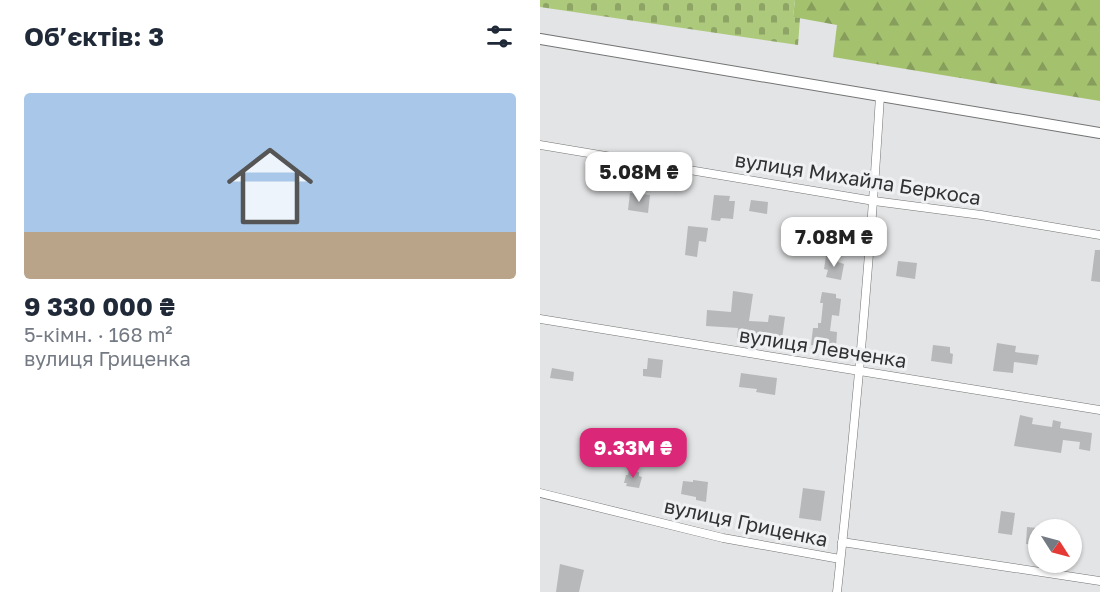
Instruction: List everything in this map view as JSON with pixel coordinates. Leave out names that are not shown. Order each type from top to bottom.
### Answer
[{"type":"main road","points":[[540,39],[1100,133]]},
{"type":"street","points":[[837,592],[860,370],[880,96]]},
{"type":"street","name":"вулиця Михайла Беркоса","points":[[540,145],[874,201],[981,215],[1100,235]]},
{"type":"street","name":"вулиця Левченка","points":[[540,319],[1100,410]]},
{"type":"street","name":"вулиця Гриценка","points":[[540,493],[723,538],[840,559]]},
{"type":"street","name":"вулиця Гриценка","points":[[842,542],[1100,581]]},
{"type":"green space","points":[[540,0],[795,0],[793,17],[800,18],[798,45],[540,7]]},
{"type":"green space","points":[[795,0],[1100,0],[1100,101],[833,57],[837,25],[793,17]]},
{"type":"building","points":[[630,193],[650,195],[648,213],[628,210]]},
{"type":"building","points":[[714,195],[730,196],[729,201],[735,201],[733,219],[711,220]]},
{"type":"building","points":[[751,200],[768,202],[767,214],[749,211]]},
{"type":"building","points":[[688,226],[708,228],[706,242],[699,241],[697,257],[685,255]]},
{"type":"building","points":[[1095,250],[1100,250],[1100,282],[1091,281]]},
{"type":"building","points":[[826,256],[839,258],[838,262],[844,264],[841,280],[826,277],[828,270],[824,269]]},
{"type":"building","points":[[898,261],[917,263],[915,279],[896,276]]},
{"type":"building","points":[[733,291],[753,294],[749,321],[768,322],[769,315],[785,317],[782,339],[737,338],[738,328],[706,326],[707,310],[731,312]]},
{"type":"building","points":[[822,292],[836,294],[836,298],[841,299],[839,316],[832,315],[830,331],[837,332],[836,348],[811,345],[813,328],[818,328],[818,323],[821,323]]},
{"type":"building","points":[[997,343],[1016,346],[1015,352],[1039,355],[1037,365],[1014,362],[1013,373],[993,371]]},
{"type":"building","points":[[933,345],[950,347],[950,353],[953,354],[952,364],[931,361]]},
{"type":"building","points":[[648,358],[663,360],[661,378],[643,376],[643,369],[647,369]]},
{"type":"building","points":[[552,368],[574,372],[573,381],[550,378]]},
{"type":"building","points":[[741,373],[777,378],[775,395],[756,392],[757,389],[739,387]]},
{"type":"building","points":[[1020,415],[1033,418],[1032,424],[1052,427],[1053,420],[1061,422],[1060,428],[1092,433],[1090,451],[1079,449],[1080,442],[1063,440],[1061,453],[1014,446]]},
{"type":"building","points":[[629,470],[639,472],[639,476],[642,477],[639,488],[626,486],[627,483],[624,483]]},
{"type":"building","points":[[693,480],[708,482],[706,502],[681,494],[683,481],[693,482]]},
{"type":"building","points":[[803,488],[825,491],[821,521],[799,518]]},
{"type":"building","points":[[1001,511],[1015,513],[1012,535],[998,533]]},
{"type":"building","points":[[1027,527],[1028,544],[1026,544]]},
{"type":"building","points":[[560,564],[584,570],[579,592],[556,592]]}]
